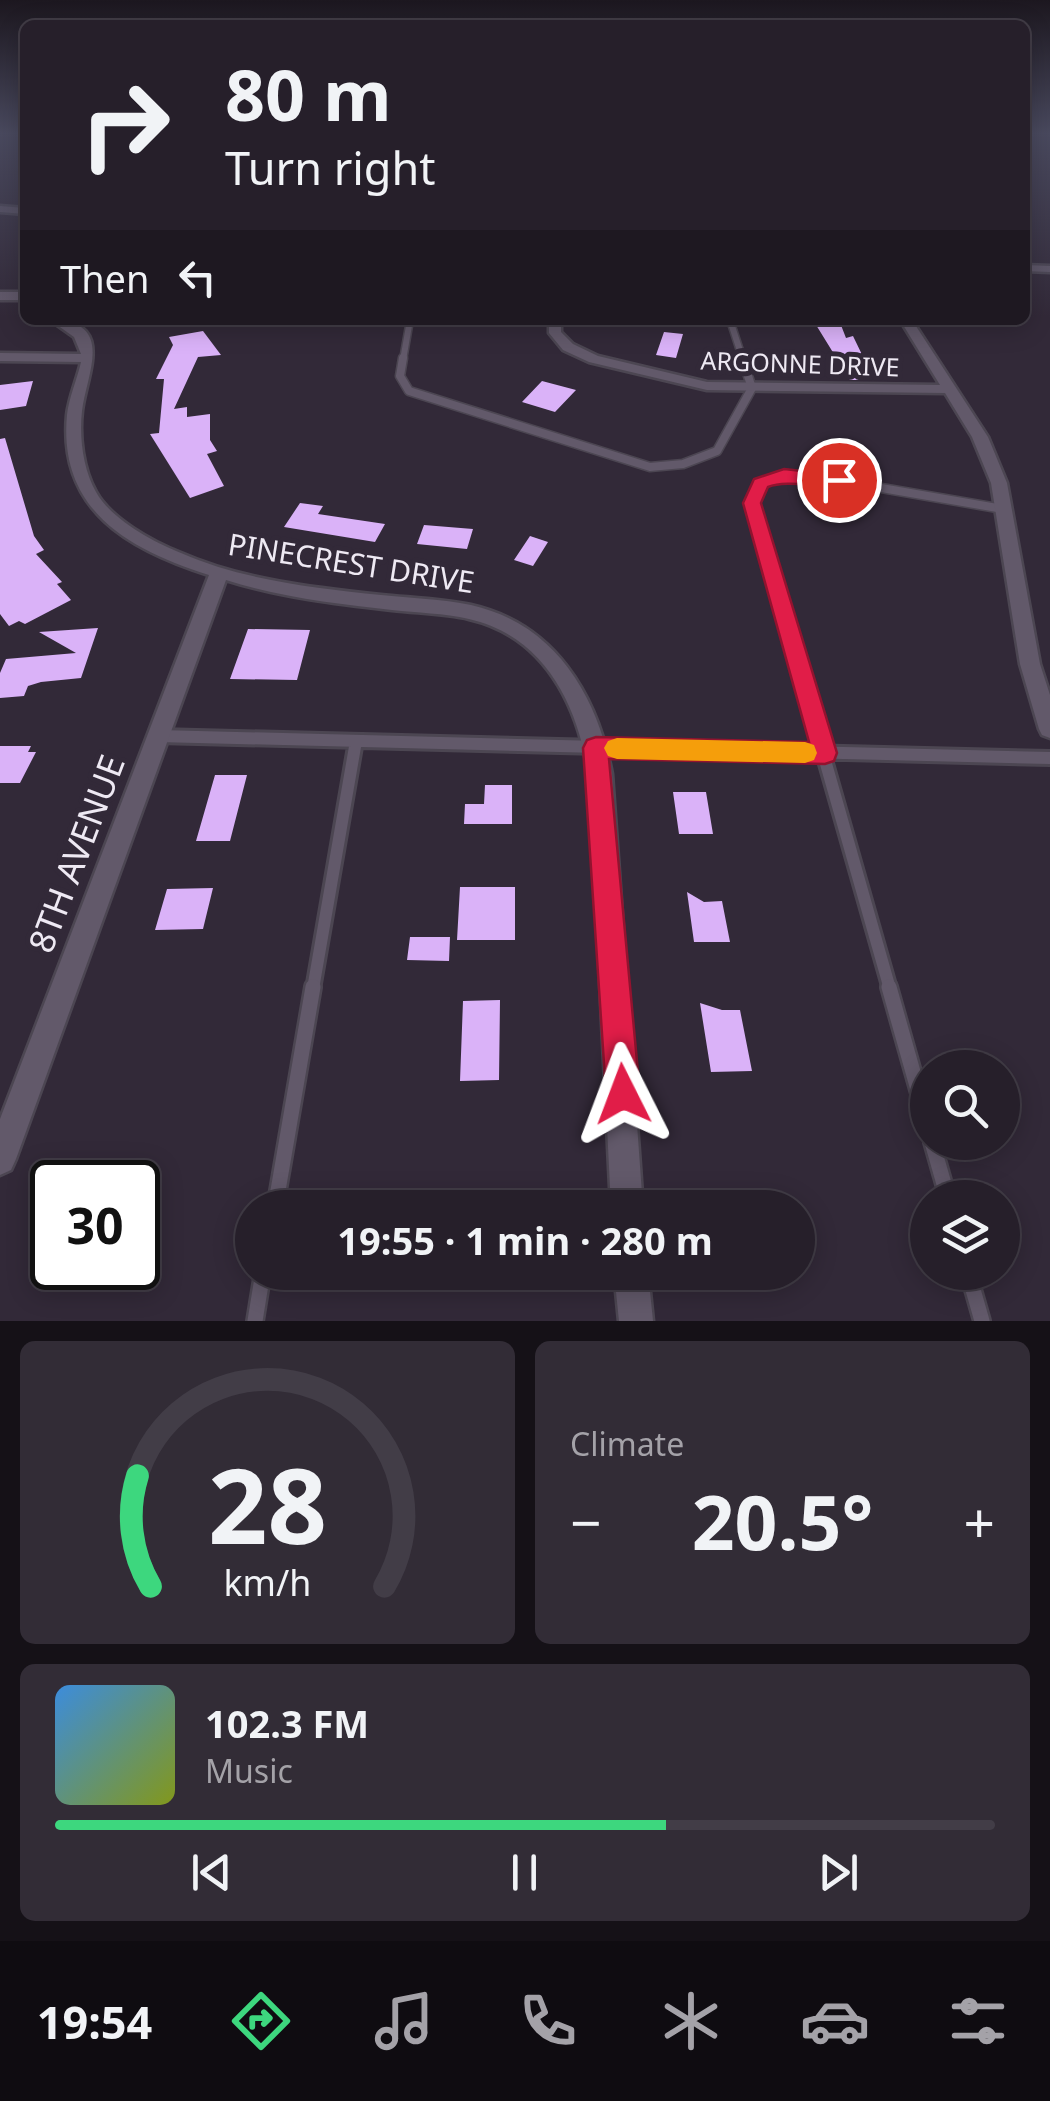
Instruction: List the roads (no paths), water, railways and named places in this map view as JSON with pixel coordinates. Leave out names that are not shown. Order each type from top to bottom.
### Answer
[{"type":"street","points":[[0,357],[88,358],[80,336],[64,325]]},
{"type":"street","name":"ARGONNE DRIVE","points":[[556,325],[559,339],[594,359],[683,382],[752,388],[950,390]]},
{"type":"street","points":[[909,325],[980,436],[999,483],[1030,664],[1050,729]]},
{"type":"street","name":"PINECREST DRIVE","points":[[88,358],[74,419],[76,470],[87,490],[123,527],[176,560],[219,574],[293,591],[470,612],[518,630],[541,648],[561,672],[584,711],[596,748],[622,1056],[626,1190]]},
{"type":"street","name":"8TH AVENUE","points":[[0,1158],[219,574]]},
{"type":"street","points":[[633,1290],[636,1321]]},
{"type":"lane","points":[[409,325],[400,376],[408,390],[650,467],[683,464],[717,451],[744,410],[752,388],[732,325]]},
{"type":"lane","points":[[910,1060],[752,503],[760,483],[784,475],[806,475],[1004,509]]},
{"type":"lane","points":[[158,736],[1050,758]]},
{"type":"lane","points":[[277,1190],[356,742]]},
{"type":"lane","points":[[254,1321],[260,1290]]},
{"type":"lane","points":[[973,1290],[982,1321]]}]
